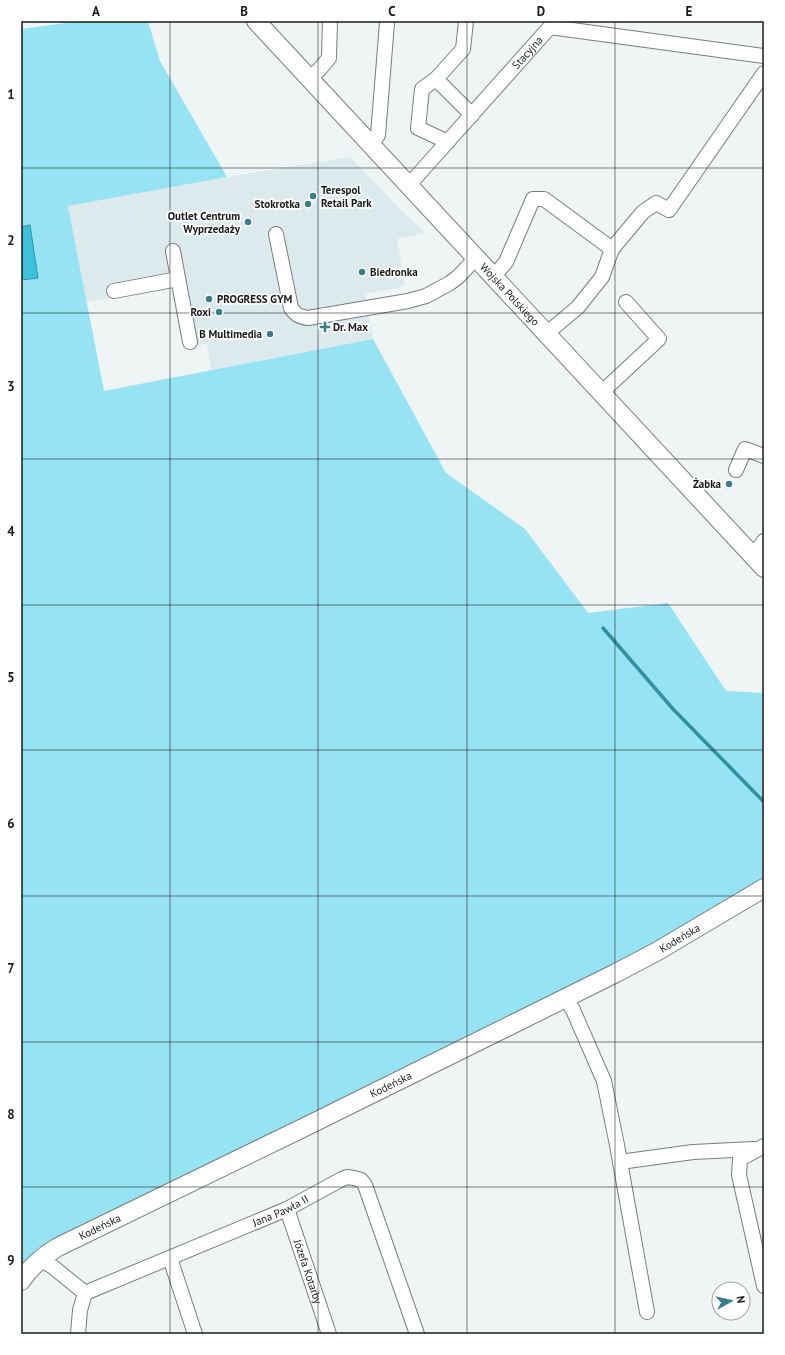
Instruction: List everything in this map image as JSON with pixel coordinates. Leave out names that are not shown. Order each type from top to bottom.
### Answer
[{"type":"main road","name":"Wojska Polskiego","points":[[256,21],[758,562]]},
{"type":"main road","name":"Kodeńska","points":[[21,1281],[27,1272],[40,1259],[63,1244],[311,1124],[645,958],[764,888]]},
{"type":"street","points":[[309,78],[319,70],[329,58],[330,21]]},
{"type":"street","points":[[448,142],[418,128],[422,88],[436,79],[463,49],[466,21]]},
{"type":"street","points":[[371,145],[378,135],[387,23]]},
{"type":"street","name":"Stacyjna","points":[[408,186],[550,27],[764,56]]},
{"type":"street","points":[[546,334],[578,307],[602,277],[612,249],[643,212],[656,203],[669,210],[764,73]]},
{"type":"street","points":[[436,79],[472,115]]},
{"type":"street","points":[[493,277],[506,262],[533,199],[544,199],[612,249]]},
{"type":"street","points":[[276,234],[290,308],[295,314],[308,318],[408,301],[426,296],[443,288],[458,277],[476,258]]},
{"type":"street","points":[[173,251],[190,342]]},
{"type":"street","points":[[114,291],[178,279]]},
{"type":"street","points":[[601,393],[659,339],[626,302]]},
{"type":"street","points":[[736,470],[745,449],[764,456]]},
{"type":"street","points":[[758,562],[764,541]]},
{"type":"street","points":[[565,998],[573,1010],[604,1081],[647,1312]]},
{"type":"street","points":[[620,1162],[693,1152],[761,1148]]},
{"type":"street","points":[[761,1148],[740,1159],[739,1175],[764,1286]]},
{"type":"street","name":"Jana Pawła II","points":[[85,1293],[287,1209],[348,1177],[361,1180],[365,1185],[417,1334]]},
{"type":"street","name":"Józefa Kotarby","points":[[287,1209],[329,1334]]},
{"type":"street","points":[[170,1258],[195,1334]]},
{"type":"street","points":[[40,1259],[53,1267],[85,1293],[80,1310],[78,1334]]},
{"type":"shaded area","points":[[81,21],[148,21],[160,61],[227,177],[68,206],[104,391],[373,339],[446,473],[525,529],[588,613],[668,603],[726,691],[764,693],[764,878],[639,953],[77,1228],[21,1268],[21,29]]},
{"type":"shaded area","points":[[350,157],[425,233],[397,239],[405,286],[365,294],[373,339],[211,370],[207,344],[194,346],[182,285],[87,302],[68,206],[227,177]]},
{"type":"shaded area","points":[[30,225],[38,278],[21,280],[21,227]]},
{"type":"waterway","points":[[603,628],[673,709],[764,802]]},
{"type":"place","name":"Terespol Retail Park","points":[[313,196]]},
{"type":"place","name":"Stokrotka","points":[[308,204]]},
{"type":"place","name":"Outlet Centrum Wyprzedaży","points":[[248,222]]},
{"type":"place","name":"Biedronka","points":[[362,272]]},
{"type":"place","name":"PROGRESS GYM","points":[[209,299]]},
{"type":"place","name":"Roxi","points":[[219,312]]},
{"type":"place","name":"Dr. Max","points":[[325,327]]},
{"type":"place","name":"B Multimedia","points":[[270,334]]},
{"type":"place","name":"Żabka","points":[[729,484]]}]
